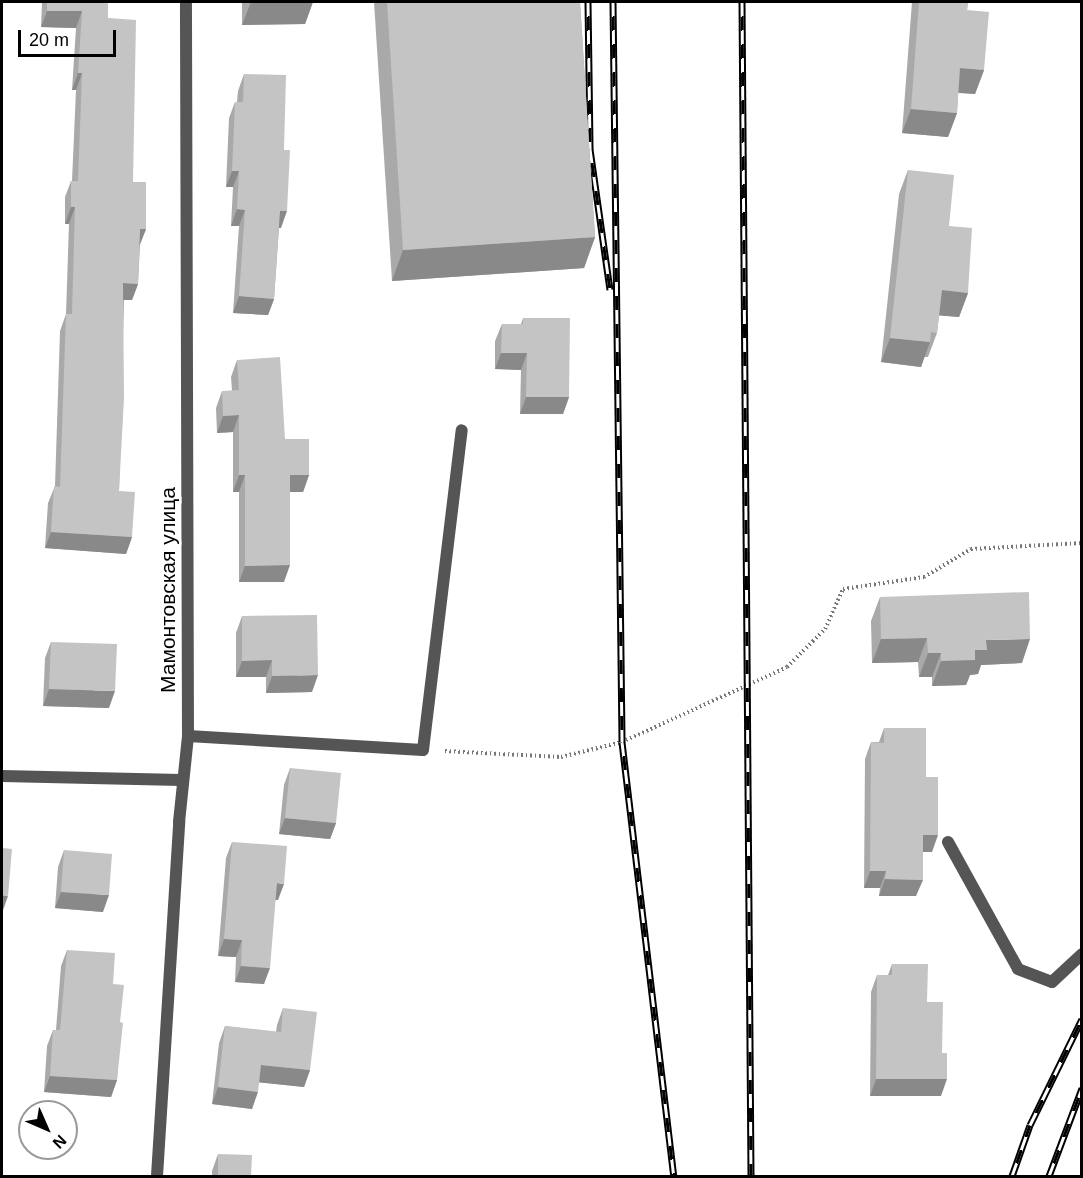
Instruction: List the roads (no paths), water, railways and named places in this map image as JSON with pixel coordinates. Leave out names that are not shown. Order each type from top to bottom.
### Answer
[{"type":"street","name":"Мамонтовская улица","points":[[157,1176],[182,780],[188,736],[186,2]]},
{"type":"street","points":[[188,736],[423,750],[462,430]]},
{"type":"street","points":[[2,776],[182,780]]},
{"type":"street","points":[[948,842],[1018,969],[1052,982],[1082,954]]},
{"type":"railway","points":[[588,2],[590,149],[610,290]]},
{"type":"railway","points":[[613,2],[622,742],[674,1176]]},
{"type":"railway","points":[[742,2],[751,1176]]},
{"type":"railway","points":[[1012,1176],[1030,1125],[1082,1019]]},
{"type":"railway","points":[[1049,1176],[1082,1088]]}]
